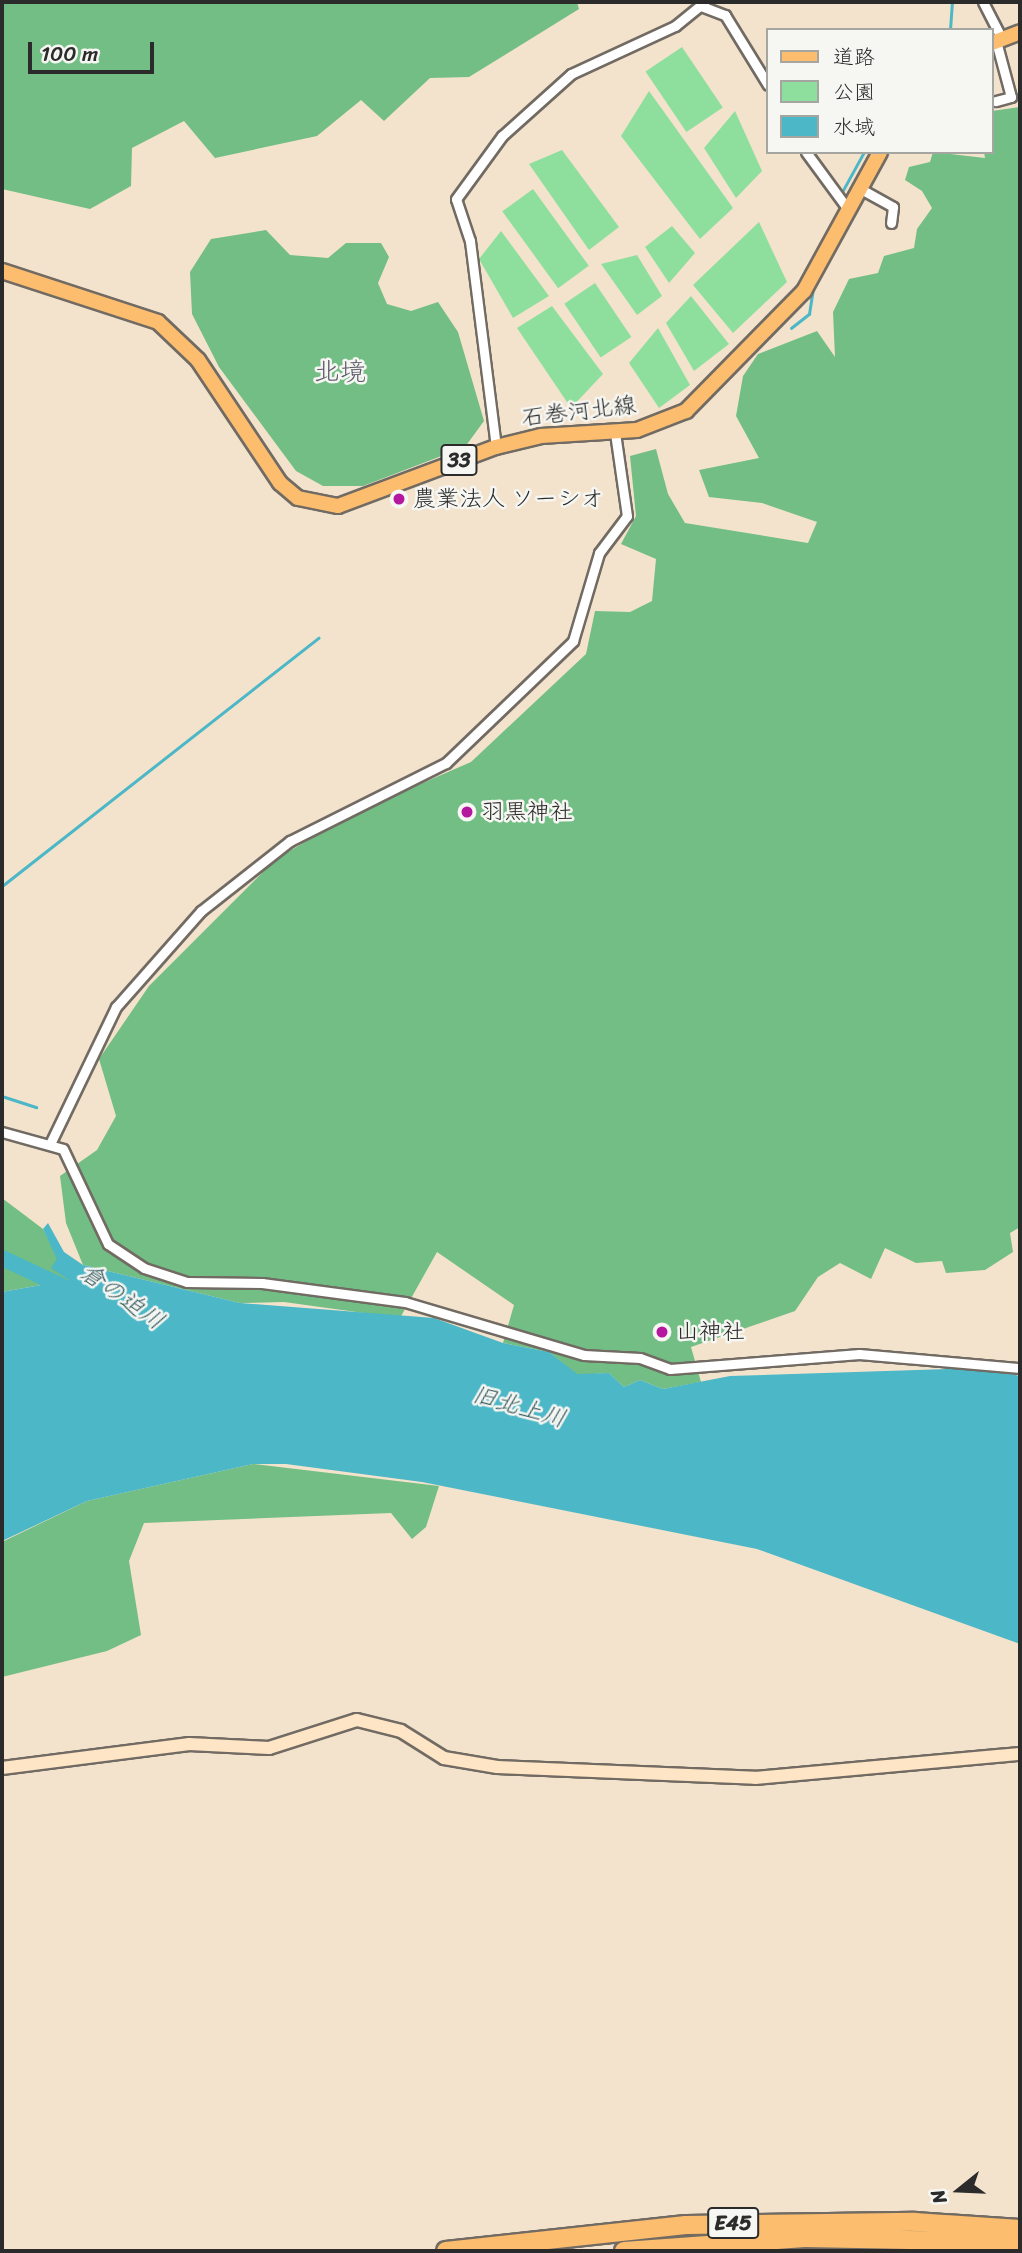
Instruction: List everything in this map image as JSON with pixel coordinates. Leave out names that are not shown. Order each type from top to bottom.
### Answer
[{"type":"highway","name":"E45","points":[[446,2251],[686,2225],[915,2222],[1020,2228]]},
{"type":"highway","name":"E45","points":[[624,2251],[805,2238],[1020,2242]]},
{"type":"main road","points":[[997,41],[1020,32]]},
{"type":"main road","name":"石巻河北線","points":[[2,271],[158,322],[198,359],[267,466],[298,498],[350,503],[496,447],[541,436],[615,433],[670,420],[725,378],[804,291],[879,154]]},
{"type":"street","points":[[983,2],[992,28]]},
{"type":"street","points":[[496,447],[470,241],[456,199],[502,136],[571,74],[675,26],[703,4],[725,15],[766,82]]},
{"type":"street","points":[[996,101],[1010,97],[997,41]]},
{"type":"street","points":[[807,154],[847,208]]},
{"type":"street","points":[[859,188],[893,206],[891,223]]},
{"type":"street","points":[[50,1144],[116,1007],[201,911],[290,841],[446,763],[573,642],[599,552],[627,516],[615,433]]},
{"type":"street","points":[[2,1132],[50,1144],[73,1160],[86,1205],[108,1244],[144,1268],[175,1279],[405,1302],[584,1355],[640,1358],[670,1369],[859,1354],[1020,1368]]},
{"type":"street","points":[[2,1768],[189,1744],[269,1748],[357,1720],[401,1731],[444,1758],[497,1767],[755,1778],[1020,1755]]},
{"type":"green space","points":[[2,2],[577,2],[579,9],[469,77],[430,78],[384,121],[361,100],[317,136],[215,158],[184,121],[132,148],[131,186],[90,209],[2,189]]},
{"type":"green space","points":[[682,47],[723,108],[686,132],[646,72]]},
{"type":"green space","points":[[649,91],[733,208],[700,239],[621,136]]},
{"type":"green space","points":[[1020,97],[1020,1227],[1010,1233],[1013,1252],[985,1270],[946,1273],[942,1261],[916,1263],[885,1248],[871,1279],[840,1263],[818,1277],[795,1311],[691,1347],[701,1382],[663,1389],[640,1380],[624,1387],[609,1373],[577,1375],[549,1352],[503,1343],[514,1305],[437,1252],[400,1318],[284,1302],[240,1303],[83,1265],[66,1223],[60,1176],[97,1150],[116,1116],[99,1059],[149,986],[276,859],[356,812],[471,762],[586,654],[595,611],[630,612],[652,601],[656,559],[621,544],[636,516],[630,456],[656,449],[668,494],[685,523],[808,543],[817,522],[762,503],[709,497],[699,470],[759,458],[736,416],[743,376],[758,354],[817,331],[835,357],[833,312],[849,279],[878,273],[884,256],[914,248],[917,229],[932,208],[922,191],[905,180],[909,167],[930,162],[932,154],[985,158],[984,154],[994,154],[994,111],[1019,107]]},
{"type":"green space","points":[[735,111],[762,171],[736,198],[704,148]]},
{"type":"green space","points":[[562,150],[619,227],[589,250],[529,164]]},
{"type":"green space","points":[[533,189],[589,266],[558,288],[502,211]]},
{"type":"green space","points":[[759,222],[787,282],[733,333],[693,285]]},
{"type":"green space","points":[[672,226],[695,253],[669,283],[645,247]]},
{"type":"green space","points":[[266,230],[290,255],[328,258],[346,243],[381,243],[389,257],[378,283],[387,304],[411,311],[438,302],[458,332],[484,421],[465,447],[363,486],[323,486],[296,471],[219,367],[192,314],[190,272],[211,239]]},
{"type":"green space","points":[[501,231],[549,296],[513,318],[479,259]]},
{"type":"green space","points":[[637,255],[662,296],[637,315],[601,264]]},
{"type":"green space","points":[[595,283],[631,337],[601,358],[564,304]]},
{"type":"green space","points":[[691,296],[729,344],[694,371],[666,323]]},
{"type":"green space","points":[[552,306],[603,374],[571,408],[517,328]]},
{"type":"green space","points":[[658,328],[690,385],[659,408],[629,363]]},
{"type":"green space","points":[[2,1198],[43,1229],[69,1280],[2,1292]]},
{"type":"green space","points":[[253,1464],[439,1486],[426,1527],[412,1539],[391,1513],[144,1523],[129,1561],[141,1635],[107,1651],[2,1677],[2,1542],[87,1501]]},
{"type":"water","name":"旧北上川","points":[[48,1223],[64,1252],[83,1265],[240,1303],[434,1318],[503,1343],[549,1352],[577,1374],[609,1373],[624,1387],[640,1380],[663,1389],[730,1376],[979,1368],[1020,1376],[1020,1644],[757,1549],[422,1482],[286,1464],[253,1464],[87,1501],[2,1541],[2,1292],[69,1280],[51,1268],[57,1259],[43,1229]]},
{"type":"waterway","points":[[950,28],[952,2]]},
{"type":"waterway","points":[[842,192],[863,154]]},
{"type":"waterway","points":[[823,271],[830,258]]},
{"type":"waterway","points":[[791,328],[809,314],[813,289]]},
{"type":"waterway","points":[[2,886],[318,638]]},
{"type":"waterway","points":[[2,1096],[36,1107]]},
{"type":"waterway","name":"倉の迫川","points":[[2,1258],[79,1294]]},
{"type":"place","name":"農業法人 ソーシオ","points":[[399,499]]},
{"type":"place","name":"羽黒神社","points":[[467,812]]},
{"type":"place","name":"山神社","points":[[662,1332]]},
{"type":"district","name":"北境","points":[[340,372]]}]
